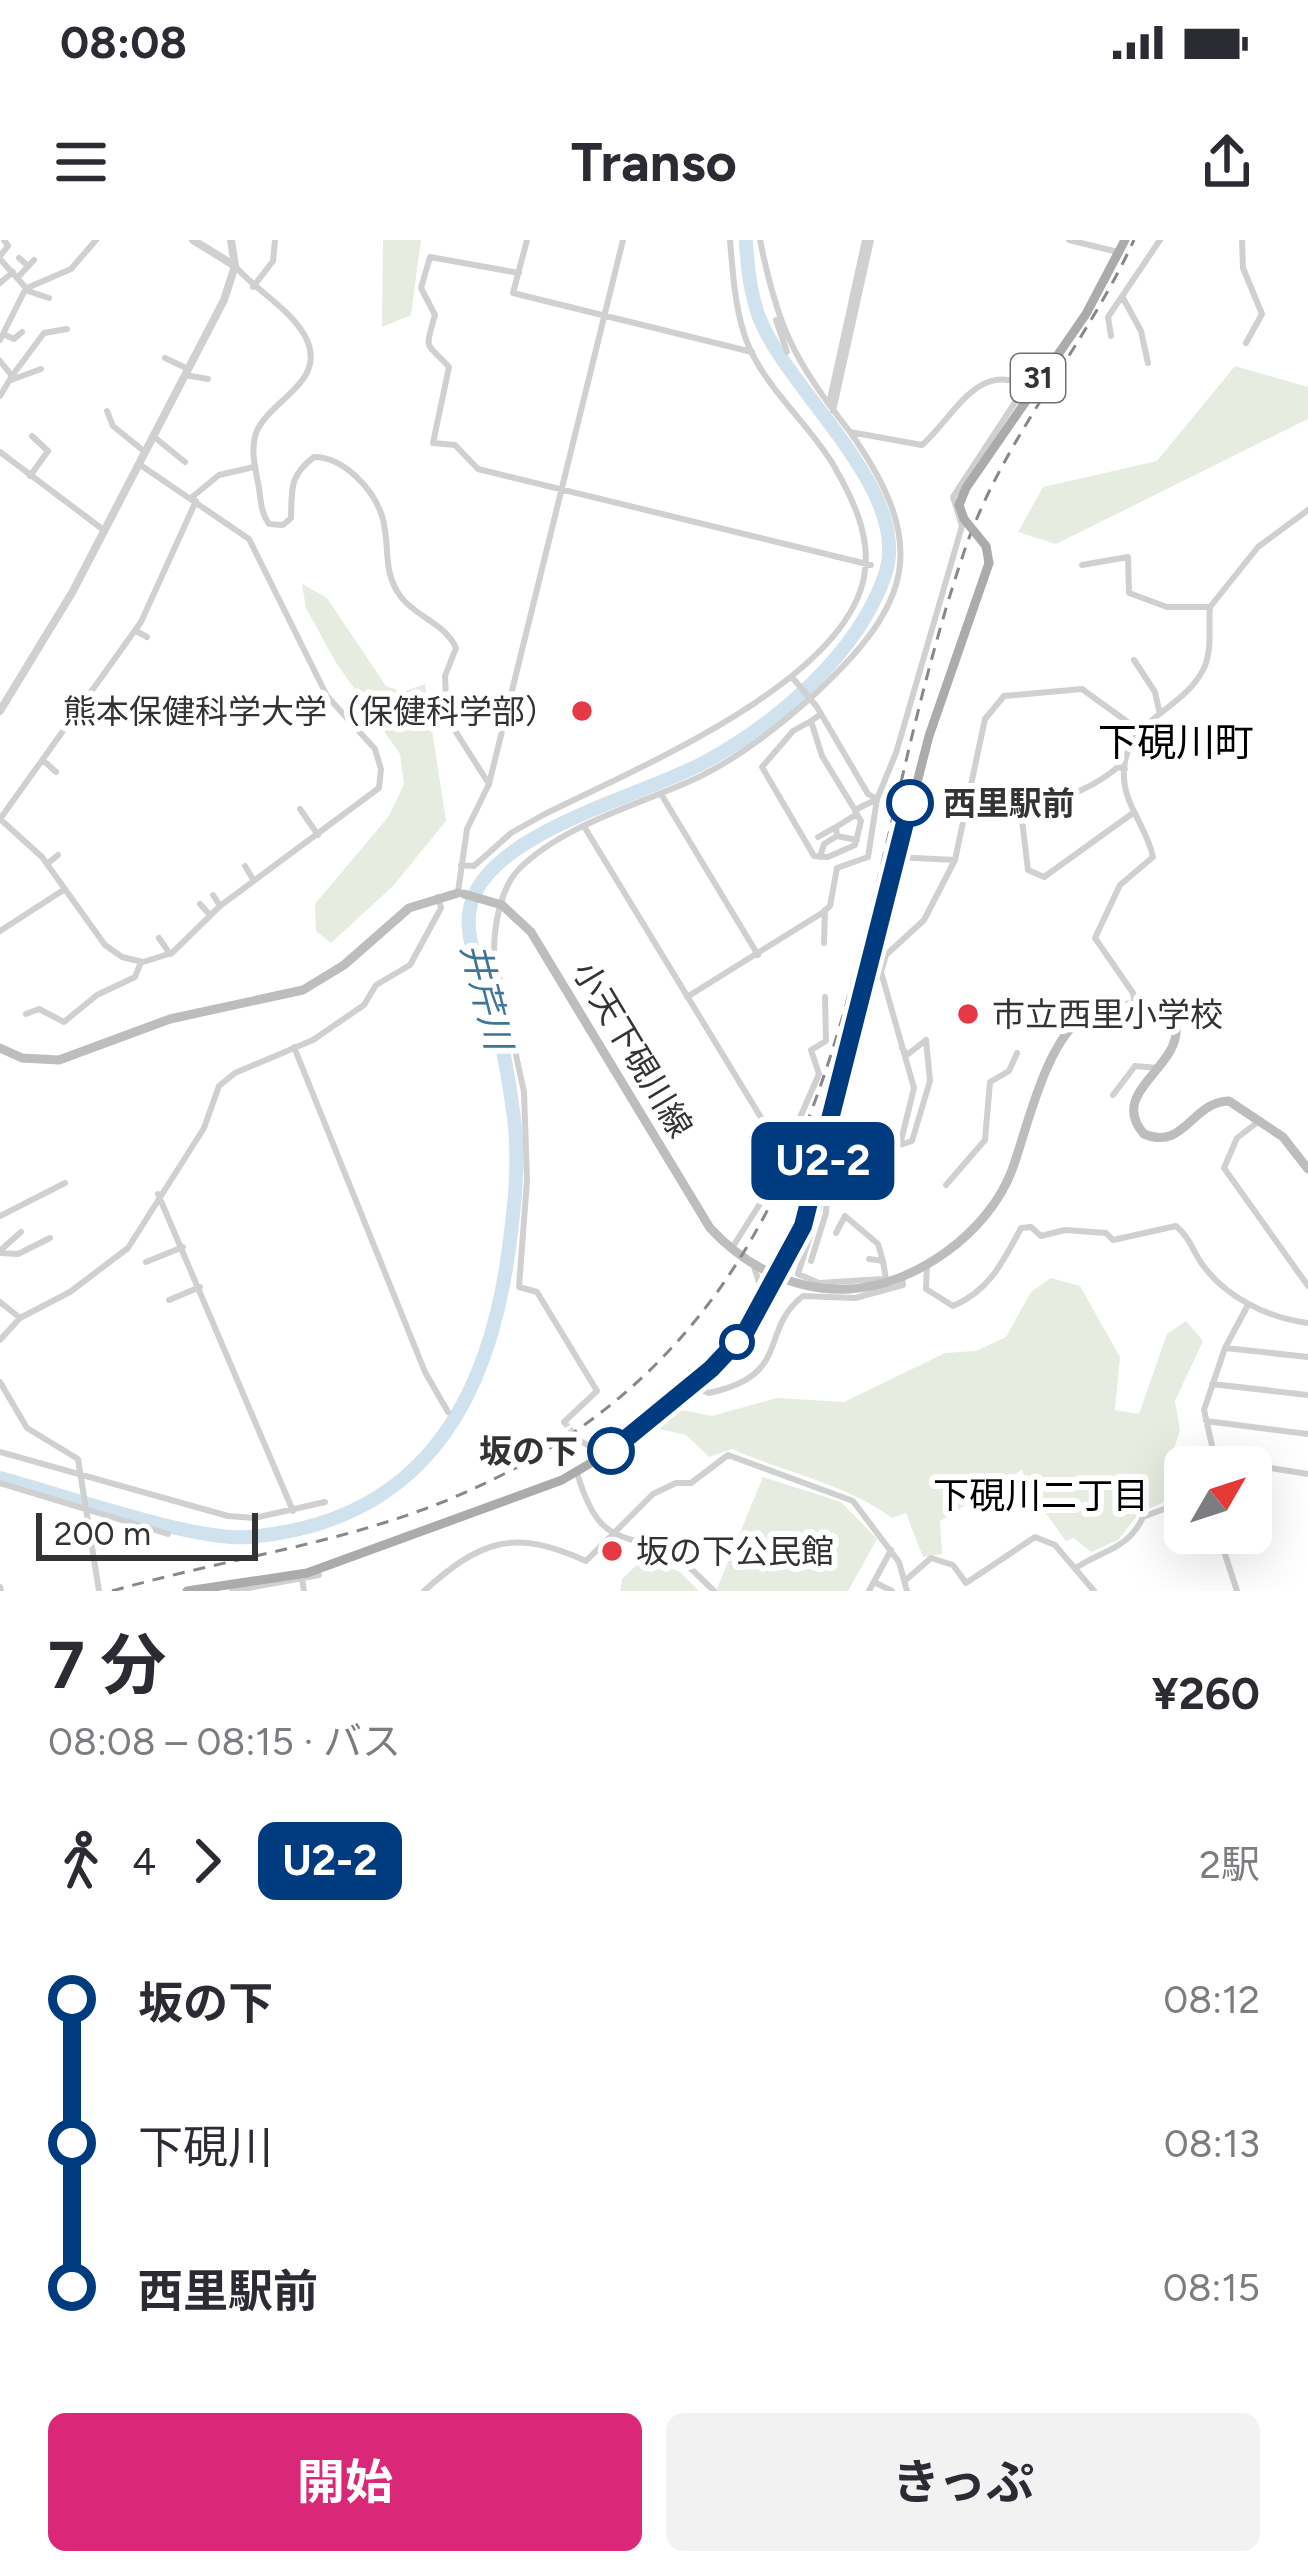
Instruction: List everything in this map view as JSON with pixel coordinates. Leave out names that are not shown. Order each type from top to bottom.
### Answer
[{"type":"main road","name":"31","points":[[188,1591],[343,1562],[577,1473],[691,1387],[745,1333],[803,1226],[929,736],[989,563],[986,546],[964,519],[961,496],[1029,386],[1086,314],[1126,240]]},
{"type":"main road","points":[[0,1048],[22,1058],[59,1060],[170,1019],[302,990],[344,965],[409,908],[437,897],[464,894],[500,904]]},
{"type":"main road","name":"小天下硯川線","points":[[500,904],[532,932],[697,1210],[732,1248],[777,1277],[841,1290],[902,1277],[927,1264],[971,1227],[1001,1192],[1043,1080],[1068,1032],[1086,1015],[1136,1006]]},
{"type":"main road","points":[[1136,1006],[1159,1008],[1176,1026],[1173,1048],[1133,1101],[1132,1112],[1144,1134],[1166,1139],[1177,1136],[1215,1102],[1238,1104],[1306,1163]]},
{"type":"street","points":[[4,240],[8,245],[0,257],[26,289],[49,298]]},
{"type":"street","points":[[22,332],[14,339],[1,337],[26,289],[71,269],[96,240]]},
{"type":"street","points":[[193,240],[235,266],[307,339],[308,372],[256,433],[254,467],[269,524],[283,525],[291,518],[289,494],[296,471],[314,457],[339,462],[374,500],[382,518],[384,561],[398,593],[456,648],[442,695],[448,718],[489,784]]},
{"type":"street","points":[[0,711],[105,531],[186,372],[235,266],[231,240]]},
{"type":"street","points":[[253,287],[273,261],[274,240]]},
{"type":"street","points":[[526,240],[513,292],[752,352]]},
{"type":"street","points":[[464,894],[461,865],[466,829],[489,784],[623,240]]},
{"type":"street","points":[[461,865],[474,866],[543,815],[740,716],[835,631],[856,601],[869,564],[859,516],[849,494],[752,352],[740,321],[730,240]]},
{"type":"street","points":[[760,240],[787,352]]},
{"type":"street","points":[[831,407],[868,240]]},
{"type":"street","points":[[1069,240],[1120,252]]},
{"type":"street","points":[[1111,336],[1108,317],[1160,240]]},
{"type":"street","points":[[1242,240],[1243,268],[1262,314],[1246,344]]},
{"type":"street","points":[[519,273],[430,256],[421,288],[435,315],[426,344],[429,353],[449,367],[433,442],[454,445],[478,469],[869,564]]},
{"type":"street","points":[[0,283],[31,263],[19,257]]},
{"type":"street","points":[[1123,298],[1141,331],[1148,363]]},
{"type":"street","points":[[564,1422],[597,1390],[537,1292],[519,1287],[526,1118],[494,953],[500,904],[518,870],[585,828],[733,758],[809,696],[872,639],[883,622],[900,571],[890,506],[850,432],[796,361],[776,316]]},
{"type":"street","points":[[2,391],[44,333],[67,329]]},
{"type":"street","points":[[165,358],[208,379]]},
{"type":"street","points":[[0,361],[11,378]]},
{"type":"street","points":[[11,378],[41,369]]},
{"type":"street","points":[[824,943],[825,910],[837,868],[868,857],[877,799],[896,753],[962,526],[953,497],[1029,386],[1008,380],[977,385],[956,401],[922,445],[850,432]]},
{"type":"street","points":[[107,412],[113,426],[145,452]]},
{"type":"street","points":[[30,476],[48,451],[32,436]]},
{"type":"street","points":[[153,436],[185,462]]},
{"type":"street","points":[[0,452],[105,531]]},
{"type":"street","points":[[139,464],[194,500],[249,539],[327,696],[380,760],[381,778],[373,796],[220,906],[170,954],[141,962],[114,953],[92,918],[0,819],[29,789],[44,761],[72,729],[135,637],[194,500],[219,475],[254,467]]},
{"type":"street","points":[[1136,1006],[1133,993],[1096,938],[1120,885],[1153,857],[1133,813],[1125,769],[1142,723],[1203,670],[1211,648],[1210,607],[1258,548],[1308,511]]},
{"type":"street","points":[[1082,565],[1128,556],[1129,593],[1167,608],[1210,607]]},
{"type":"street","points":[[135,637],[147,637]]},
{"type":"street","points":[[1134,660],[1155,692],[1159,710]]},
{"type":"street","points":[[792,678],[821,714],[868,794],[877,799]]},
{"type":"street","points":[[899,1045],[907,1054],[926,1040],[930,1082],[907,1146],[900,1145],[901,1134],[914,1088],[899,1045],[881,972],[886,955],[924,920],[955,860],[993,703],[1035,690],[1082,689],[1129,723],[1142,723]]},
{"type":"street","points":[[820,857],[807,844],[762,767],[793,731],[821,714]]},
{"type":"street","points":[[811,721],[822,756],[861,821],[857,840],[849,849],[820,857]]},
{"type":"street","points":[[44,761],[56,772]]},
{"type":"street","points":[[1125,769],[1118,767],[1095,787],[1022,812],[1028,870],[1044,877],[1133,813]]},
{"type":"street","points":[[661,794],[758,955]]},
{"type":"street","points":[[820,857],[821,840],[877,799]]},
{"type":"street","points":[[300,809],[318,836]]},
{"type":"street","points":[[836,826],[837,836]]},
{"type":"street","points":[[585,828],[784,1157]]},
{"type":"street","points":[[807,844],[837,836],[857,840]]},
{"type":"street","points":[[46,864],[58,855]]},
{"type":"street","points":[[896,857],[955,860]]},
{"type":"street","points":[[245,866],[254,881]]},
{"type":"street","points":[[0,931],[65,890]]},
{"type":"street","points":[[212,895],[220,906]]},
{"type":"street","points":[[1,1339],[20,1318],[70,1292],[128,1248],[204,1128],[219,1086],[364,1005],[376,985],[410,965],[434,926],[441,908],[437,897]]},
{"type":"street","points":[[200,904],[210,915]]},
{"type":"street","points":[[687,997],[825,910]]},
{"type":"street","points":[[159,938],[170,954]]},
{"type":"street","points":[[26,1014],[39,1009],[58,1020],[73,1019],[97,995],[134,977],[141,962]]},
{"type":"street","points":[[868,973],[881,972]]},
{"type":"street","points":[[732,1248],[784,1157],[819,1074],[812,1050],[826,1041],[825,997]]},
{"type":"street","points":[[294,1047],[425,1372],[448,1412]]},
{"type":"street","points":[[946,1185],[962,1173],[986,1140],[990,1082],[1009,1071],[1017,1052]]},
{"type":"street","points":[[1113,1095],[1135,1066],[1158,1068]]},
{"type":"street","points":[[1260,1120],[1237,1138],[1223,1168],[1308,1286]]},
{"type":"street","points":[[811,1261],[829,1196],[828,1174],[821,1168]]},
{"type":"street","points":[[0,1216],[65,1183]]},
{"type":"street","points":[[27,1200],[34,1186]]},
{"type":"street","points":[[158,1194],[293,1511]]},
{"type":"street","points":[[829,1196],[822,1198],[796,1264],[798,1274],[820,1282],[887,1280],[878,1244],[845,1216],[836,1233]]},
{"type":"street","points":[[927,1264],[926,1289],[953,1306],[973,1298],[994,1277],[1021,1228],[1031,1227],[1041,1236],[1065,1230],[1106,1233],[1113,1240],[1176,1226],[1193,1241],[1202,1264],[1248,1305],[1308,1323]]},
{"type":"street","points":[[0,1253],[21,1232]]},
{"type":"street","points":[[0,1253],[19,1254],[38,1240],[50,1238]]},
{"type":"street","points":[[146,1262],[183,1247]]},
{"type":"street","points":[[869,1259],[883,1261]]},
{"type":"street","points":[[579,1440],[589,1445],[648,1416],[710,1361],[748,1317],[761,1288],[753,1263]]},
{"type":"street","points":[[691,1387],[709,1393],[753,1376],[767,1364],[794,1303],[802,1296],[874,1295],[903,1285],[902,1277]]},
{"type":"street","points":[[169,1300],[200,1287]]},
{"type":"street","points":[[0,1302],[20,1318]]},
{"type":"street","points":[[1248,1305],[1225,1348],[1213,1384],[1206,1420],[1215,1459],[1308,1474]]},
{"type":"street","points":[[1225,1348],[1308,1358]]},
{"type":"street","points":[[0,1382],[28,1428],[71,1454],[83,1474],[99,1591]]},
{"type":"street","points":[[1213,1384],[1308,1395]]},
{"type":"street","points":[[1206,1420],[1308,1434]]},
{"type":"street","points":[[0,1452],[158,1501],[228,1516],[293,1511],[325,1502]]},
{"type":"street","points":[[424,1591],[483,1548],[533,1541],[586,1561],[653,1494],[676,1483],[691,1483],[728,1455],[853,1501],[891,1550],[907,1579],[907,1591]]},
{"type":"street","points":[[577,1473],[588,1510],[611,1533],[684,1562],[714,1591]]},
{"type":"street","points":[[0,1483],[168,1534]]},
{"type":"street","points":[[1076,1568],[1114,1551],[1137,1531],[1143,1517],[1164,1509]]},
{"type":"street","points":[[907,1579],[931,1558],[953,1565],[966,1583],[1035,1537],[1055,1545],[1094,1591]]},
{"type":"street","points":[[684,1562],[694,1547]]},
{"type":"street","points":[[869,1591],[891,1550]]},
{"type":"street","points":[[1225,1554],[1237,1591]]},
{"type":"street","points":[[232,1591],[319,1575]]},
{"type":"street","points":[[302,1579],[304,1591]]},
{"type":"street","points":[[874,1582],[892,1591]]},
{"type":"shaded area","points":[[383,240],[421,240],[411,315],[382,327]]},
{"type":"shaded area","points":[[1235,366],[1308,387],[1308,419],[1056,544],[1018,532],[1043,487],[1157,461]]},
{"type":"shaded area","points":[[302,584],[327,598],[386,686],[402,692],[425,684],[446,821],[393,886],[331,943],[316,931],[315,904],[389,816],[404,784],[400,754],[335,661],[306,608]]},
{"type":"shaded area","points":[[1051,1278],[1080,1286],[1120,1357],[1115,1410],[1139,1414],[1167,1334],[1186,1321],[1203,1341],[1175,1401],[1180,1430],[1175,1446],[1164,1446],[1164,1502],[1140,1512],[1118,1540],[1091,1552],[1074,1538],[1066,1541],[1031,1493],[1022,1470],[940,1521],[942,1554],[923,1557],[906,1513],[892,1518],[835,1487],[732,1449],[709,1457],[686,1435],[655,1428],[681,1410],[712,1416],[777,1398],[844,1402],[945,1353],[976,1351],[1006,1337],[1031,1292]]},
{"type":"shaded area","points":[[763,1477],[841,1502],[877,1539],[848,1591],[716,1591]]},
{"type":"shaded area","points":[[645,1557],[680,1572],[699,1591],[620,1591],[622,1579]]},
{"type":"waterway","name":"井芹川","points":[[0,1478],[195,1532],[248,1537],[307,1527],[356,1509],[398,1482],[433,1449],[460,1409],[482,1362],[497,1311],[516,1170],[516,1135],[502,1046],[469,932],[470,908],[482,881],[535,837],[705,762],[760,727],[835,659],[856,632],[885,575],[889,543],[881,510],[865,476],[774,346],[759,317],[746,240]]},
{"type":"tunnel","points":[[564,1422],[579,1440]]},
{"type":"railway","points":[[112,1591],[367,1528],[450,1499],[586,1424],[688,1329],[763,1219],[816,1098],[856,967],[923,692],[979,513],[1134,240]]},
{"type":"bus line","name":"U2-2","points":[[611,1451],[711,1369],[745,1333],[803,1226],[910,803]]},
{"type":"place","name":"熊本保健科学大学（保健科学部）","points":[[582,711]]},
{"type":"place","name":"西里駅前","points":[[910,803]]},
{"type":"place","name":"市立西里小学校","points":[[968,1014]]},
{"type":"place","name":"坂の下","points":[[611,1451]]},
{"type":"place","name":"坂の下公民館","points":[[612,1551]]},
{"type":"district","name":"下硯川町","points":[[1176,742]]},
{"type":"district","name":"下硯川二丁目","points":[[1041,1495]]}]
